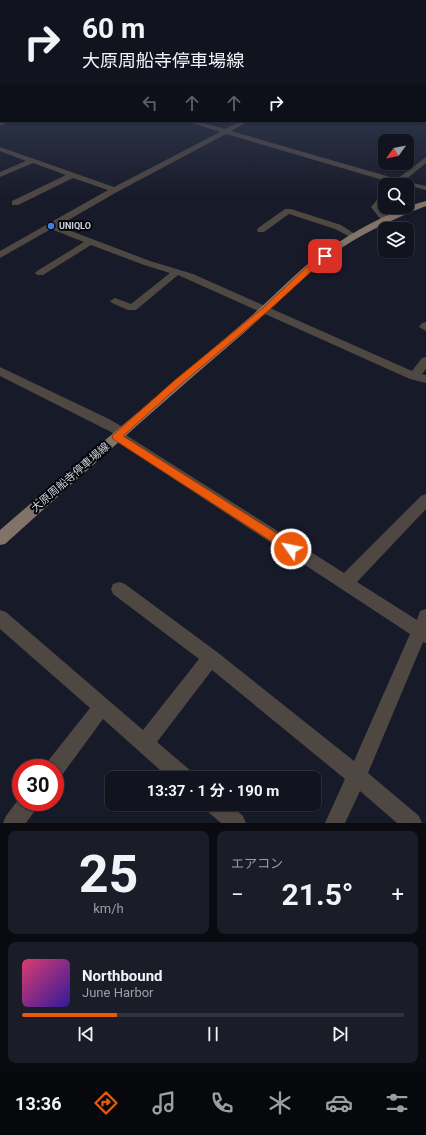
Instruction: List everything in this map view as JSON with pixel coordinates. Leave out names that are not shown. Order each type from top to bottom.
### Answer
[{"type":"main road","name":"大原周船寺停車場線","points":[[0,539],[178,382],[266,309],[314,264],[354,236],[385,220],[426,202]]},
{"type":"street","points":[[192,122],[379,178]]},
{"type":"street","points":[[0,255],[114,190],[244,122]]},
{"type":"street","points":[[0,149],[114,190]]},
{"type":"street","points":[[402,178],[426,159]]},
{"type":"street","points":[[0,175],[32,161]]},
{"type":"street","points":[[15,204],[72,176]]},
{"type":"street","points":[[414,186],[426,188]]},
{"type":"street","points":[[261,230],[288,211],[338,227],[354,236]]},
{"type":"street","points":[[380,214],[385,220]]},
{"type":"street","points":[[51,226],[147,263],[190,276],[266,309],[313,332],[414,376],[426,379]]},
{"type":"street","points":[[40,273],[91,241]]},
{"type":"street","points":[[115,301],[132,308],[177,272]]},
{"type":"street","points":[[414,376],[426,361]]},
{"type":"street","points":[[0,371],[105,422],[119,434],[345,584],[424,628],[335,823]]},
{"type":"street","points":[[345,584],[426,500]]},
{"type":"street","points":[[119,589],[211,658],[357,776],[412,823]]},
{"type":"street","points":[[0,618],[176,771]]},
{"type":"street","points":[[144,743],[211,658]]},
{"type":"street","points":[[62,759],[102,706]]},
{"type":"street","points":[[13,823],[22,811]]},
{"type":"street","points":[[222,811],[236,823]]},
{"type":"place","name":"UNIQLO","points":[[51,226]]},
{"type":"route","points":[[291,549],[117,436],[178,382],[266,309],[314,264],[325,256]]}]
